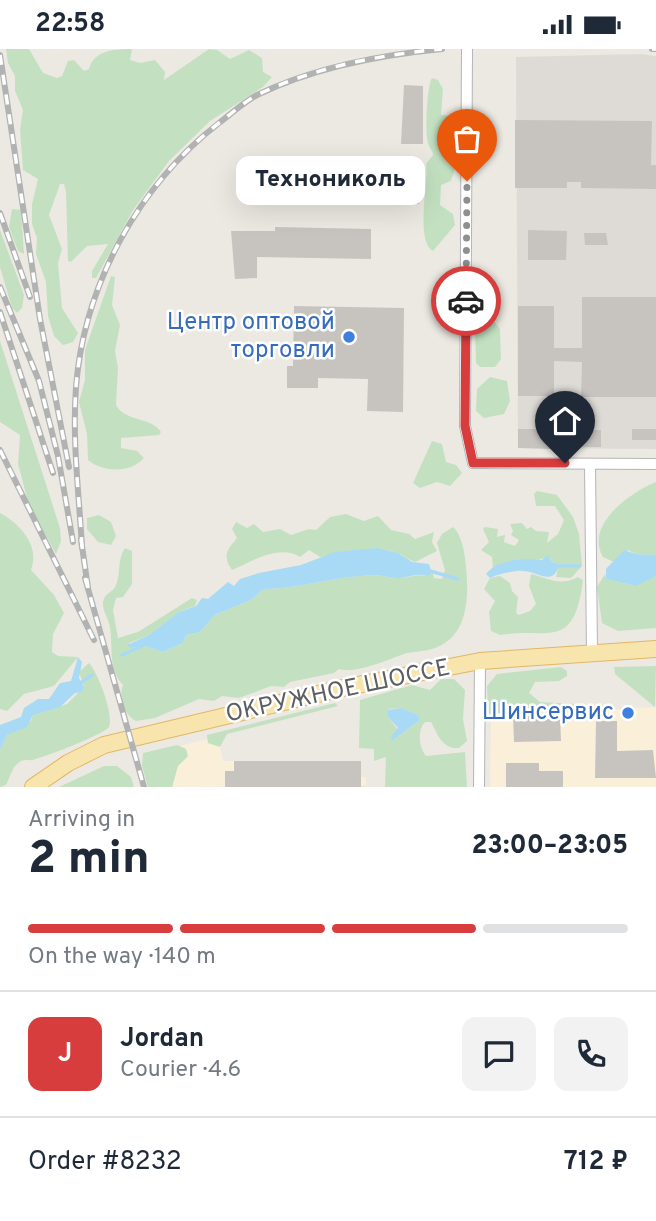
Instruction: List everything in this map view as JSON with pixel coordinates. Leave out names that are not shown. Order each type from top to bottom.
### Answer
[{"type":"main road","name":"ОКРУЖНОЕ ШОССЕ","points":[[33,787],[68,763],[117,741],[347,687],[480,661],[656,649]]},
{"type":"street","points":[[467,49],[465,426],[473,463],[656,464]]},
{"type":"street","points":[[590,464],[592,653]]},
{"type":"street","points":[[479,787],[480,661]]},
{"type":"shaded area","points":[[640,54],[656,56],[656,449],[518,448],[516,57]]},
{"type":"shaded area","points":[[656,707],[656,787],[490,787],[491,717]]},
{"type":"shaded area","points":[[207,739],[208,743],[220,747],[223,761],[361,761],[361,777],[366,777],[366,785],[172,787],[178,766],[187,758],[186,749],[180,746]]},
{"type":"green space","points":[[6,49],[29,49],[43,73],[57,78],[62,76],[68,61],[74,60],[84,71],[89,69],[100,54],[132,49],[130,60],[140,63],[155,60],[165,72],[164,80],[209,49],[217,50],[230,59],[249,50],[262,58],[263,72],[272,77],[263,87],[210,121],[169,161],[133,210],[96,278],[92,278],[92,271],[108,244],[87,246],[71,262],[68,261],[66,192],[64,184],[60,184],[49,215],[62,249],[58,263],[62,308],[78,333],[73,342],[63,345],[54,336],[48,316],[46,282],[36,254],[37,238],[32,224],[32,204],[38,179],[23,170],[20,130],[23,110],[15,91],[15,76],[8,63]]},
{"type":"green space","points":[[432,78],[438,80],[443,89],[441,115],[457,116],[450,155],[457,162],[451,181],[441,185],[440,205],[453,214],[455,225],[433,251],[428,245],[424,224],[426,164],[433,155],[427,141],[426,122]]},
{"type":"green space","points":[[12,209],[21,210],[24,254],[18,251],[9,227]]},
{"type":"green space","points":[[0,230],[24,295],[22,308],[17,313],[12,308],[0,267]]},
{"type":"green space","points":[[111,276],[115,277],[112,305],[120,325],[115,351],[118,368],[116,405],[126,414],[157,427],[161,432],[159,435],[121,438],[121,448],[137,451],[144,458],[139,463],[117,470],[88,460],[87,434],[79,402],[85,380],[85,350]]},
{"type":"green space","points":[[493,320],[500,329],[501,359],[495,367],[480,367],[476,363],[475,325]]},
{"type":"green space","points":[[0,341],[60,528],[61,541],[56,554],[29,505],[18,464],[20,435],[0,422]]},
{"type":"green space","points":[[490,377],[507,381],[510,401],[504,414],[484,418],[476,411],[477,389]]},
{"type":"green space","points":[[432,441],[442,444],[446,462],[456,465],[462,473],[450,486],[437,482],[420,488],[413,483]]},
{"type":"green space","points":[[656,482],[656,555],[636,554],[628,550],[614,562],[603,557],[599,545],[605,522],[613,511],[634,493]]},
{"type":"green space","points":[[537,491],[557,495],[573,517],[579,534],[582,566],[571,578],[556,577],[559,564],[552,562],[550,558],[502,563],[493,569],[492,557],[481,550],[489,542],[483,529],[485,527],[498,529],[497,537],[505,535],[504,542],[515,546],[519,540],[511,535],[513,531],[510,524],[522,523],[527,529],[531,527],[536,531],[549,532],[547,543],[558,534],[564,520],[555,506],[536,506],[534,494]]},
{"type":"green space","points":[[0,513],[26,536],[33,552],[31,570],[54,595],[64,613],[53,634],[52,652],[58,656],[78,657],[54,686],[24,694],[7,711],[0,709]]},
{"type":"green space","points":[[346,514],[364,521],[378,516],[391,530],[409,534],[415,539],[434,532],[432,542],[437,551],[415,562],[392,551],[372,549],[322,558],[309,550],[300,557],[292,553],[275,553],[232,570],[227,561],[227,553],[237,538],[232,529],[236,522],[247,528],[254,524],[263,532],[280,529],[291,535],[309,529],[316,530],[330,517]]},
{"type":"green space","points":[[99,515],[111,522],[116,536],[111,545],[98,542],[87,529],[87,518]]},
{"type":"green space","points":[[453,527],[459,535],[464,551],[466,603],[460,626],[444,644],[361,668],[339,669],[334,673],[290,682],[284,687],[271,686],[239,698],[222,696],[214,701],[199,699],[155,718],[136,721],[125,710],[121,695],[123,685],[113,665],[110,628],[103,602],[116,585],[125,548],[132,551],[132,584],[123,597],[116,598],[113,610],[118,638],[138,632],[192,598],[197,600],[195,606],[181,611],[149,635],[129,643],[131,648],[145,646],[163,652],[183,643],[186,635],[200,632],[215,615],[251,600],[263,589],[360,576],[427,576],[432,570],[434,578],[442,579],[445,570],[437,543],[442,534]]},
{"type":"green space","points":[[531,574],[560,581],[578,577],[583,580],[573,618],[566,627],[545,633],[500,635],[491,631],[489,612],[495,601],[484,589],[490,578],[500,576],[510,583],[512,591],[518,597],[516,613],[519,615],[530,611],[536,604],[529,586]]},
{"type":"green space","points":[[605,574],[606,579],[632,585],[656,576],[656,628],[618,631],[602,623],[597,587]]},
{"type":"green space","points":[[89,663],[104,694],[109,727],[60,750],[21,761],[14,768],[6,785],[0,787],[0,750],[7,735],[31,721],[33,715],[67,704],[84,687],[79,672]]},
{"type":"green space","points":[[656,666],[655,707],[615,674],[614,667]]},
{"type":"green space","points":[[561,667],[567,671],[567,676],[559,681],[535,682],[529,693],[540,702],[575,704],[578,707],[488,714],[487,686],[497,674]]},
{"type":"green space","points":[[441,679],[454,679],[465,690],[463,719],[467,741],[459,748],[448,746],[441,740],[431,722],[422,725],[420,739],[426,756],[465,752],[467,787],[385,787],[386,757],[374,761],[374,749],[359,748],[360,700],[412,685],[430,690]],"holes":[[[400,708],[418,715],[420,720],[392,741],[398,730],[388,717],[389,709]]]},
{"type":"green space","points":[[335,703],[338,706],[227,734],[220,747],[208,743],[207,735]]},
{"type":"green space","points":[[177,745],[186,749],[188,756],[178,766],[172,787],[148,787],[142,766],[143,753]]},
{"type":"green space","points":[[104,766],[117,766],[131,777],[134,787],[59,787]]},
{"type":"water","points":[[377,548],[398,553],[412,562],[429,564],[432,573],[427,576],[400,578],[360,576],[263,589],[251,600],[215,615],[200,632],[186,635],[183,643],[163,652],[145,646],[131,648],[127,645],[149,635],[179,612],[196,606],[202,598],[208,599],[228,582],[234,586],[240,579],[301,565],[335,552]]},
{"type":"water","points":[[624,550],[656,555],[656,576],[636,586],[606,579],[606,569]]},
{"type":"water","points":[[548,555],[552,562],[559,564],[557,571],[549,577],[523,571],[490,578],[486,574],[497,565],[519,559],[542,560]]},
{"type":"water","points":[[78,657],[82,662],[79,678],[84,687],[82,692],[75,693],[60,707],[33,715],[27,727],[7,735],[0,750],[0,725],[21,717],[24,708],[38,699],[49,699],[60,683],[71,681]]},
{"type":"water","points":[[401,708],[418,715],[420,720],[392,741],[391,737],[398,728],[388,717],[388,710]]},
{"type":"building","points":[[404,85],[423,86],[423,144],[401,144]]},
{"type":"building","points":[[515,120],[652,121],[651,165],[656,165],[656,189],[581,188],[581,182],[567,182],[567,188],[515,188]]},
{"type":"building","points":[[404,175],[420,175],[419,204],[403,204]]},
{"type":"building","points":[[275,227],[371,229],[371,259],[257,257],[257,278],[235,279],[231,231],[275,231]]},
{"type":"building","points":[[528,230],[567,231],[566,260],[528,260]]},
{"type":"building","points":[[584,233],[606,233],[608,245],[585,245]]},
{"type":"building","points":[[582,297],[656,297],[656,397],[581,397],[582,362],[554,361],[554,396],[518,396],[518,306],[554,306],[554,348],[582,348]]},
{"type":"building","name":"Центр оптовой торговли","points":[[294,306],[404,308],[403,412],[367,411],[368,379],[318,378],[318,388],[287,388],[287,366],[293,366]]},
{"type":"building","points":[[518,429],[552,429],[552,449],[518,448]]},
{"type":"building","points":[[632,429],[656,429],[656,440],[632,440]]},
{"type":"building","points":[[582,430],[601,430],[601,447],[581,447]]},
{"type":"building","points":[[560,715],[561,741],[514,742],[513,716]]},
{"type":"building","points":[[596,721],[617,721],[617,751],[653,750],[656,778],[595,778]]},
{"type":"building","points":[[234,761],[361,761],[361,787],[225,787],[225,771],[234,771]]},
{"type":"building","points":[[506,763],[539,763],[539,771],[563,771],[563,787],[506,787]]},
{"type":"waterway","points":[[556,566],[579,566]]},
{"type":"waterway","points":[[430,571],[458,579]]},
{"type":"waterway","points":[[122,655],[146,644]]},
{"type":"waterway","points":[[79,684],[92,675]]},
{"type":"railway","points":[[82,547],[75,427],[81,349],[103,275],[140,207],[190,148],[257,95],[302,77],[348,64],[442,49]]},
{"type":"railway","points":[[0,55],[40,319],[69,467]]},
{"type":"railway","points":[[0,213],[30,297]]},
{"type":"railway","points":[[0,287],[39,381],[58,456],[73,542]]},
{"type":"railway","points":[[0,312],[53,473]]},
{"type":"railway","points":[[0,450],[94,640]]},
{"type":"railway","points":[[81,539],[88,588]]},
{"type":"railway","points":[[85,578],[144,787]]},
{"type":"way so far","points":[[466,301],[467,181]]},
{"type":"place","name":"Технониколь","points":[[467,181]]},
{"type":"place","name":"Центр оптовой торговли","points":[[349,337]]},
{"type":"place","name":"Шинсервис","points":[[628,713]]},
{"type":"route","points":[[466,301],[465,426],[473,463],[565,463]]}]
